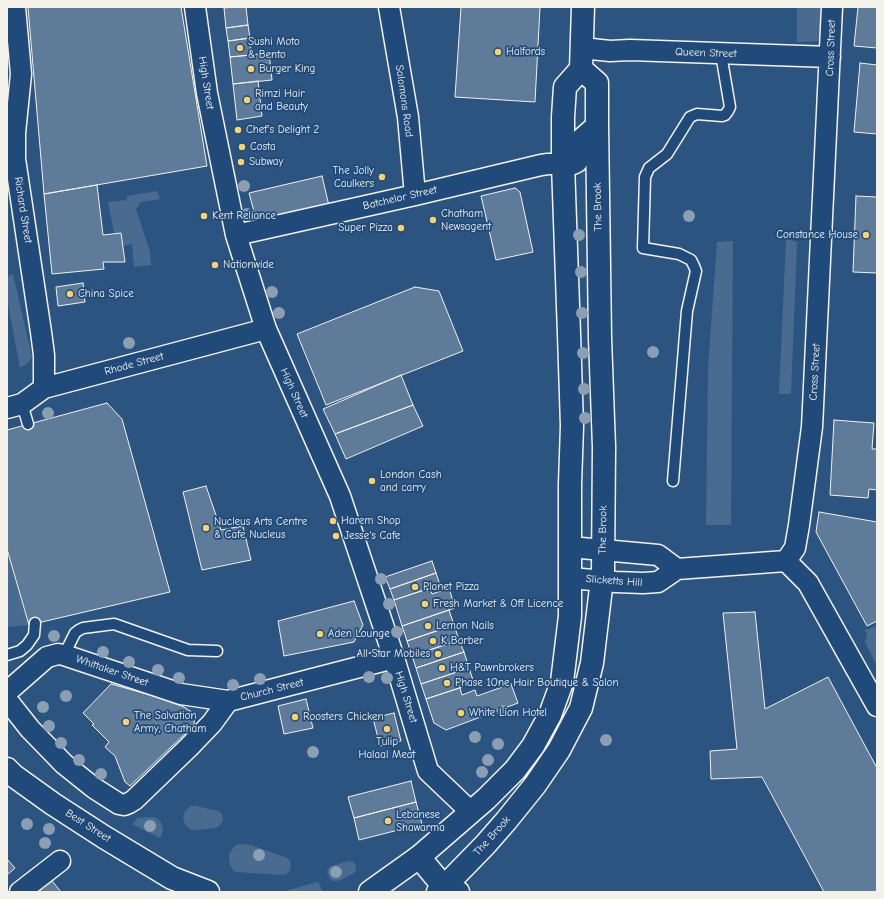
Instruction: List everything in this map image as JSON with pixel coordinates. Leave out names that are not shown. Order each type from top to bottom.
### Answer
[{"type":"main road","points":[[370,892],[419,857],[486,799],[516,770],[533,746],[550,715],[562,682],[570,616],[570,484],[572,426],[563,164],[563,117],[565,87],[582,59],[583,7]]},
{"type":"main road","name":"The Brook","points":[[446,891],[535,785],[559,750],[580,708],[592,663],[602,580],[604,447],[600,338],[597,83],[582,59]]},
{"type":"main road","name":"Best Street","points":[[7,769],[14,776],[53,804],[177,885],[208,892]]},
{"type":"main road","points":[[419,857],[446,891]]},
{"type":"street","name":"Richard Street","points":[[15,7],[21,74],[11,124],[44,355],[44,388]]},
{"type":"street","name":"High Street","points":[[195,7],[207,93],[236,236],[266,329],[340,496],[394,658],[428,771],[471,812]]},
{"type":"street","name":"Solomons Road","points":[[389,7],[408,117],[415,195]]},
{"type":"street","name":"Cross Street","points":[[786,561],[795,548],[812,427],[832,7]]},
{"type":"street","name":"Queen Street","points":[[582,59],[610,51],[630,50],[830,57]]},
{"type":"street","points":[[563,164],[573,164],[578,160],[580,140],[597,125]]},
{"type":"street","name":"Batchelor Street","points":[[236,236],[541,165],[563,164]]},
{"type":"street","name":"Rhode Street","points":[[14,406],[44,388],[266,329]]},
{"type":"street","points":[[570,547],[658,555],[677,568],[786,561],[808,583],[877,706]]},
{"type":"street","name":"Slicketts Hill","points":[[570,578],[643,584],[658,582],[677,568]]},
{"type":"street","name":"Whittaker Street","points":[[7,692],[47,657],[64,655],[180,694],[228,701]]},
{"type":"street","name":"Church Street","points":[[7,700],[30,729],[64,764],[94,788],[119,804],[126,804],[131,802],[139,795],[212,723],[228,701],[394,658]]},
{"type":"street","points":[[20,892],[60,861]]},
{"type":"lane","points":[[673,481],[687,311],[696,271],[691,260],[679,254],[643,248],[645,177],[649,168],[667,154],[690,117],[697,114],[722,116],[728,111],[730,107],[721,54]]},
{"type":"lane","points":[[14,406],[28,424]]},
{"type":"lane","points":[[7,655],[20,651],[27,646],[34,635],[35,624]]},
{"type":"lane","points":[[64,655],[75,632],[83,628],[114,624],[188,650],[217,651]]},
{"type":"shaded area","points":[[797,7],[824,7],[823,34],[820,41],[797,42]]},
{"type":"shaded area","points":[[157,191],[160,199],[141,202],[136,209],[150,252],[151,265],[134,267],[132,244],[122,246],[121,233],[114,233],[108,202],[127,200],[127,196]]},
{"type":"shaded area","points":[[786,239],[797,242],[791,394],[779,394]]},
{"type":"shaded area","points":[[733,241],[731,525],[706,525],[708,368],[717,242]]},
{"type":"shaded area","points":[[13,274],[32,357],[28,363],[20,368],[7,299],[7,277]]},
{"type":"shaded area","points":[[7,549],[29,625],[7,627]]},
{"type":"shaded area","points":[[877,626],[877,666],[865,642],[867,635],[865,630]]},
{"type":"shaded area","points":[[191,806],[218,811],[222,814],[223,820],[219,826],[215,828],[197,830],[190,829],[185,824],[183,818],[185,811]]},
{"type":"shaded area","points":[[154,817],[162,824],[163,831],[160,838],[132,824],[138,818]]},
{"type":"shaded area","points":[[236,845],[251,845],[287,858],[291,865],[290,870],[287,874],[280,875],[234,871],[230,865],[229,854]]},
{"type":"shaded area","points":[[349,861],[356,865],[356,870],[354,873],[337,881],[330,879],[327,872],[329,867]]},
{"type":"shaded area","points":[[317,882],[319,883],[323,892],[285,892],[289,890]]},
{"type":"building","points":[[28,7],[181,7],[207,166],[44,194]]},
{"type":"building","points":[[246,7],[248,25],[226,28],[224,8]]},
{"type":"building","name":"Halfords","points":[[461,7],[540,7],[535,102],[455,97]]},
{"type":"building","points":[[858,7],[877,7],[877,48],[854,46]]},
{"type":"building","points":[[248,25],[250,38],[228,41],[226,28]]},
{"type":"building","points":[[250,38],[251,55],[230,57],[228,41]]},
{"type":"building","points":[[269,53],[272,80],[233,84],[230,57]]},
{"type":"building","points":[[860,63],[877,65],[877,134],[854,132]]},
{"type":"building","name":"Rimzi Hair and Beauty","points":[[258,81],[262,116],[237,120],[233,84]]},
{"type":"building","points":[[322,176],[329,206],[257,223],[249,193]]},
{"type":"building","points":[[97,185],[103,235],[121,233],[125,262],[103,262],[104,269],[52,274],[44,194]]},
{"type":"building","points":[[515,188],[520,192],[533,252],[496,260],[481,196]]},
{"type":"building","name":"Constance House","points":[[856,196],[877,197],[877,273],[853,272]]},
{"type":"building","name":"China Spice","points":[[83,283],[85,302],[58,306],[56,287]]},
{"type":"building","points":[[415,287],[439,291],[463,351],[326,405],[297,334]]},
{"type":"building","points":[[401,375],[413,405],[335,434],[323,409]]},
{"type":"building","points":[[107,403],[122,419],[170,592],[29,625],[7,549],[7,430]]},
{"type":"building","points":[[413,405],[423,426],[346,459],[335,434]]},
{"type":"building","points":[[834,420],[874,423],[872,449],[877,449],[877,490],[869,489],[868,498],[830,495]]},
{"type":"building","name":"Nucleus Arts Centre & Cafe Nucleus","points":[[206,486],[221,530],[243,526],[251,560],[202,570],[183,492]]},
{"type":"building","points":[[819,512],[877,522],[877,621],[867,626],[816,532]]},
{"type":"building","points":[[432,561],[436,573],[390,589],[385,577]]},
{"type":"building","points":[[436,573],[440,585],[394,600],[390,589]]},
{"type":"building","name":"Fresh Market & Off Licence","points":[[430,588],[432,594],[449,588],[455,608],[402,626],[394,600]]},
{"type":"building","name":"Aden Lounge","points":[[354,601],[363,625],[354,642],[284,656],[278,621]]},
{"type":"building","name":"Lemon Nails","points":[[449,610],[454,625],[407,641],[402,626]]},
{"type":"building","points":[[755,612],[765,709],[828,677],[877,768],[877,892],[824,892],[762,777],[711,779],[710,751],[737,749],[723,613]]},
{"type":"building","name":"K Barber","points":[[454,625],[459,640],[412,656],[407,641]]},
{"type":"building","name":"All Star Mobiles","points":[[459,640],[464,652],[416,668],[412,656]]},
{"type":"building","name":"H&T Pawnbrokers","points":[[464,652],[469,668],[421,684],[416,668]]},
{"type":"building","name":"Phase 1One Hair Boutique & Salon","points":[[469,668],[474,683],[426,699],[421,684]]},
{"type":"building","points":[[111,684],[154,696],[184,707],[195,714],[194,724],[191,728],[130,786],[125,782],[115,756],[105,747],[109,742],[92,725],[94,724],[83,713]]},
{"type":"building","name":"White Lion Hotel","points":[[511,684],[518,703],[446,730],[434,723],[426,699],[460,688],[462,695],[475,690],[477,696]]},
{"type":"building","name":"Roosters Chicken","points":[[306,699],[313,728],[284,734],[278,706]]},
{"type":"building","name":"Tulip Halaal Meat","points":[[394,713],[401,741],[380,746],[373,718]]},
{"type":"building","points":[[411,781],[416,802],[354,818],[348,797]]},
{"type":"building","name":"Lebanese Shawarma","points":[[416,802],[422,824],[359,840],[354,818]]},
{"type":"building","points":[[7,859],[15,868],[7,875]]},
{"type":"building","points":[[49,877],[61,892],[29,892]]},
{"type":"place","name":"Sushi Moto & Bento","points":[[240,48]]},
{"type":"place","name":"Halfords","points":[[498,52]]},
{"type":"place","name":"Burger King","points":[[251,69]]},
{"type":"place","name":"Rimzi Hair and Beauty","points":[[247,100]]},
{"type":"place","name":"Chef's Delight 2","points":[[238,130]]},
{"type":"place","name":"Costa","points":[[242,147]]},
{"type":"place","name":"Subway","points":[[241,162]]},
{"type":"place","name":"The Jolly Caulkers","points":[[382,177]]},
{"type":"place","name":"Kent Reliance","points":[[204,216]]},
{"type":"place","name":"Chatham Newsagent","points":[[433,220]]},
{"type":"place","name":"Super Pizza","points":[[401,228]]},
{"type":"place","name":"Constance House","points":[[866,235]]},
{"type":"place","name":"Nationwide","points":[[215,265]]},
{"type":"place","name":"China Spice","points":[[70,294]]},
{"type":"place","name":"London Cash and carry","points":[[372,481]]},
{"type":"place","name":"Harem Shop","points":[[333,521]]},
{"type":"place","name":"Nucleus Arts Centre & Cafe Nucleus","points":[[206,528]]},
{"type":"place","name":"Jesse's Cafe","points":[[336,536]]},
{"type":"place","name":"Planet Pizza","points":[[415,587]]},
{"type":"place","name":"Fresh Market & Off Licence","points":[[425,604]]},
{"type":"place","name":"Lemon Nails","points":[[428,626]]},
{"type":"place","name":"Aden Lounge","points":[[320,634]]},
{"type":"place","name":"K Barber","points":[[433,641]]},
{"type":"place","name":"All Star Mobiles","points":[[438,654]]},
{"type":"place","name":"H&T Pawnbrokers","points":[[442,668]]},
{"type":"place","name":"Phase 1One Hair Boutique & Salon","points":[[447,683]]},
{"type":"place","name":"White Lion Hotel","points":[[461,713]]},
{"type":"place","name":"Roosters Chicken","points":[[295,717]]},
{"type":"place","name":"The Salvation Army, Chatham","points":[[126,722]]},
{"type":"place","name":"Tulip Halaal Meat","points":[[387,729]]},
{"type":"place","name":"Lebanese Shawarma","points":[[388,821]]}]
